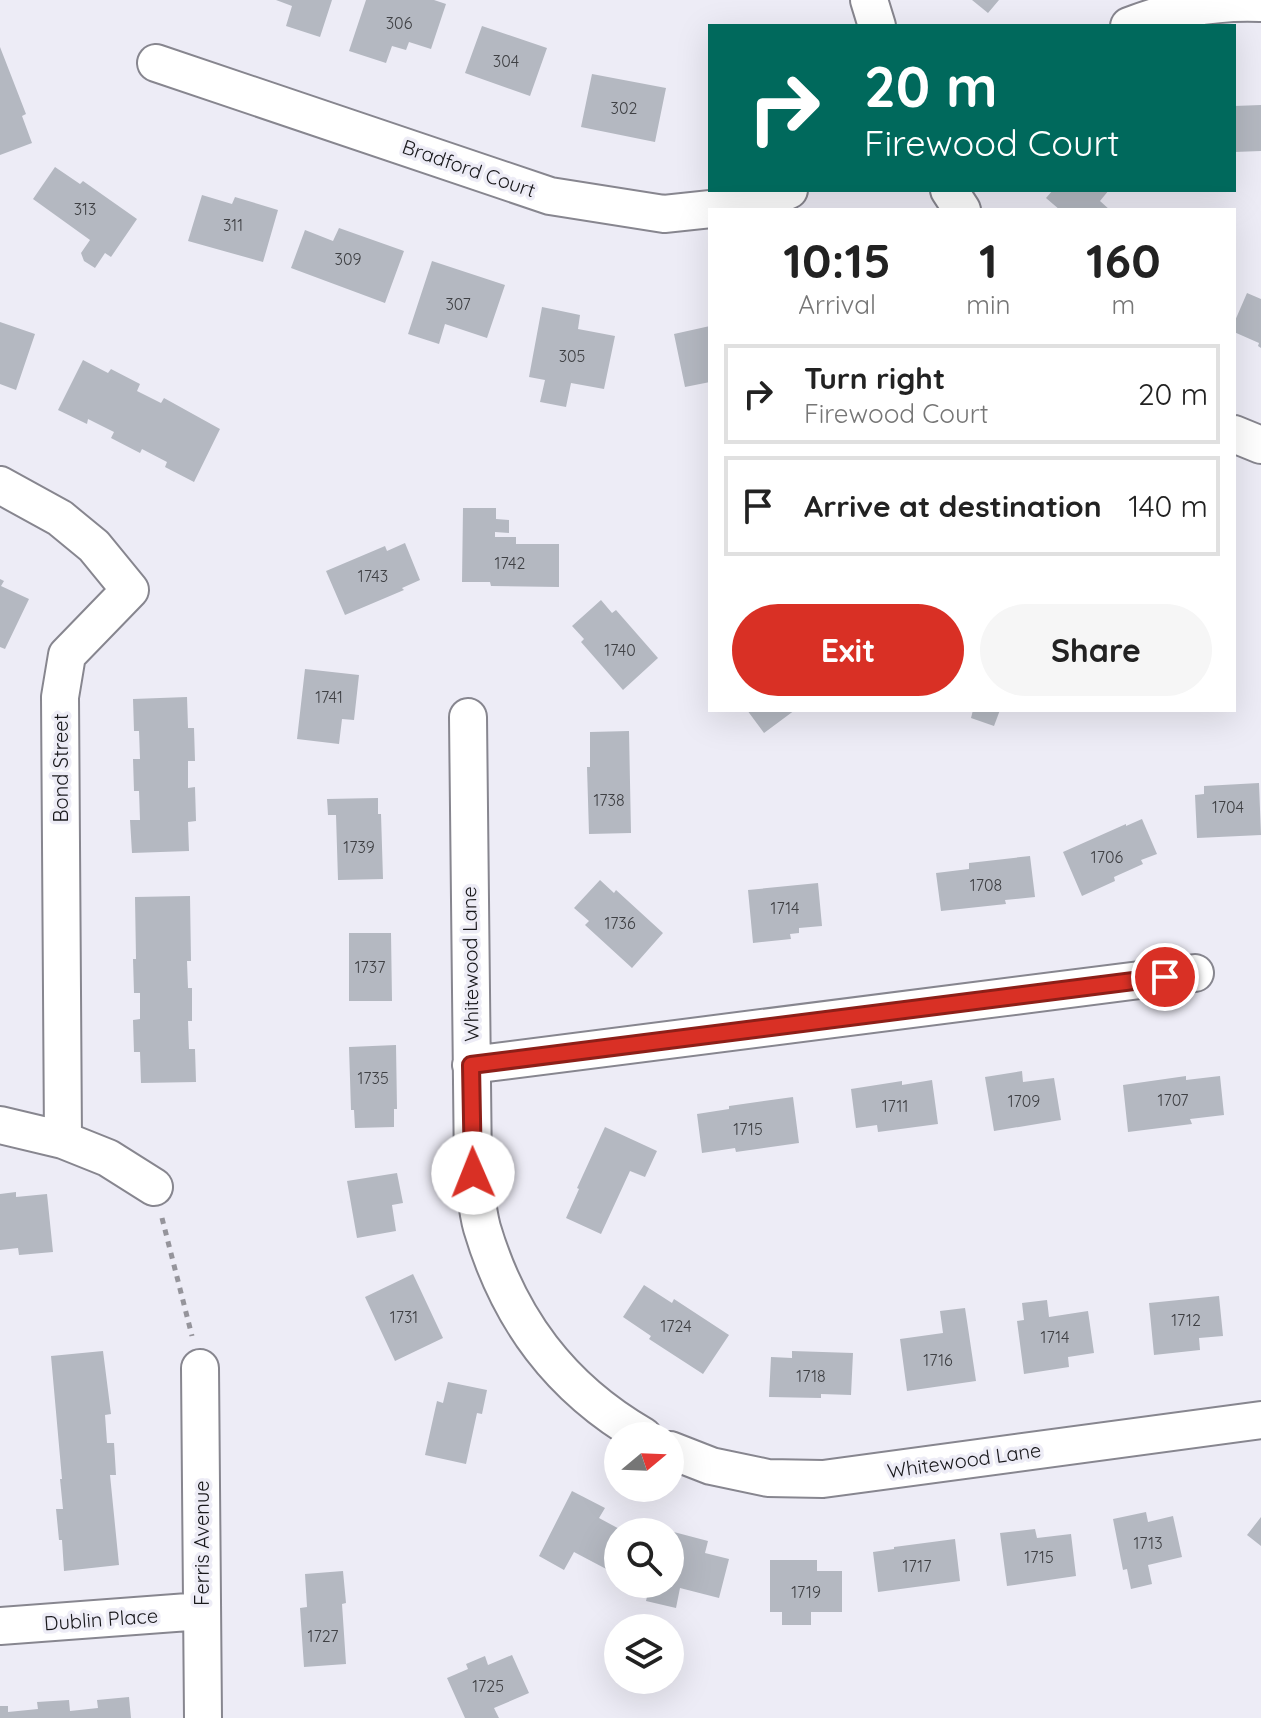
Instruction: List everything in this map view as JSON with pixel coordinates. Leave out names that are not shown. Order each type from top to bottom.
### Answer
[{"type":"street","points":[[869,0],[876,24]]},
{"type":"street","points":[[1134,24],[1197,7],[1261,3]]},
{"type":"street","name":"Bradford Court","points":[[156,63],[550,196],[664,214],[708,209]]},
{"type":"street","name":"Bradford Court","points":[[720,208],[739,206],[784,192]]},
{"type":"street","points":[[1236,435],[1261,445]]},
{"type":"street","name":"Bond Street","points":[[0,485],[60,518],[94,546],[130,590],[67,655],[60,697],[63,1140]]},
{"type":"street","name":"Whitewood Lane","points":[[468,717],[473,1173],[481,1225],[502,1284],[529,1332],[560,1371],[618,1422]]},
{"type":"street","points":[[471,1065],[1195,973]]},
{"type":"street","points":[[0,1125],[63,1140],[108,1158],[154,1187]]},
{"type":"street","name":"Ferris Avenue","points":[[200,1368],[203,1718]]},
{"type":"street","name":"Whitewood Lane","points":[[684,1455],[711,1466],[768,1478],[823,1479],[1261,1420]]},
{"type":"street","name":"Dublin Place","points":[[0,1626],[202,1611]]},
{"type":"path","points":[[154,1187],[200,1368]]},
{"type":"building","points":[[276,0],[332,0],[320,37],[286,26],[292,6]]},
{"type":"building","points":[[366,0],[434,0],[446,4],[431,49],[409,42],[406,50],[392,46],[386,63],[349,51]]},
{"type":"building","points":[[972,0],[999,0],[988,13]]},
{"type":"building","points":[[482,26],[547,48],[530,96],[465,73]]},
{"type":"building","points":[[0,47],[26,114],[22,116],[32,143],[0,155]]},
{"type":"building","points":[[592,74],[666,88],[655,142],[581,127]]},
{"type":"building","points":[[1261,105],[1261,151],[1236,152],[1236,106]]},
{"type":"building","points":[[55,167],[80,184],[83,181],[137,219],[111,257],[105,253],[95,268],[84,261],[81,253],[90,240],[33,199]]},
{"type":"building","points":[[1051,192],[1107,192],[1100,201],[1108,208],[1058,208],[1046,198]]},
{"type":"building","points":[[202,195],[232,204],[235,197],[278,210],[263,262],[188,241]]},
{"type":"building","points":[[339,228],[404,251],[385,303],[291,268],[305,230],[333,241]]},
{"type":"building","points":[[432,261],[505,285],[487,338],[445,324],[439,344],[408,334]]},
{"type":"building","points":[[1247,293],[1261,299],[1261,348],[1259,343],[1236,333],[1236,318]]},
{"type":"building","points":[[542,307],[580,315],[578,329],[615,336],[604,389],[571,383],[566,407],[540,402],[545,380],[529,377]]},
{"type":"building","points":[[0,322],[35,334],[16,390],[0,384]]},
{"type":"building","points":[[708,326],[708,382],[685,387],[674,334]]},
{"type":"building","points":[[83,360],[108,373],[111,369],[140,384],[137,391],[161,403],[164,398],[220,429],[194,482],[165,467],[167,462],[111,438],[114,432],[88,419],[87,424],[58,410]]},
{"type":"building","points":[[463,508],[496,508],[496,519],[509,520],[509,533],[495,532],[495,537],[516,537],[516,544],[559,544],[559,587],[491,586],[490,582],[462,582]]},
{"type":"building","points":[[405,543],[420,580],[345,615],[326,571],[385,546],[387,551]]},
{"type":"building","points":[[0,579],[4,581],[1,586],[29,599],[5,649],[0,647]]},
{"type":"building","points":[[601,600],[612,613],[616,610],[658,658],[623,690],[581,642],[584,639],[572,626]]},
{"type":"building","points":[[305,669],[359,675],[354,720],[342,719],[339,744],[297,739]]},
{"type":"building","points":[[187,697],[188,728],[194,728],[195,761],[188,761],[188,788],[195,787],[196,821],[188,822],[189,851],[132,853],[130,820],[140,820],[139,791],[134,791],[133,759],[140,759],[139,731],[134,731],[133,699]]},
{"type":"building","points":[[748,712],[792,712],[764,733]]},
{"type":"building","points":[[972,712],[999,712],[994,726],[971,718]]},
{"type":"building","points":[[629,731],[631,833],[589,834],[587,767],[590,767],[590,732]]},
{"type":"building","points":[[1259,783],[1261,835],[1197,838],[1195,795],[1204,794],[1204,786]]},
{"type":"building","points":[[378,798],[383,879],[338,880],[336,815],[328,815],[327,799]]},
{"type":"building","points":[[1142,819],[1157,854],[1114,877],[1115,881],[1082,896],[1063,852]]},
{"type":"building","points":[[1030,856],[1035,897],[1005,900],[1006,904],[941,911],[936,873],[969,869],[969,863]]},
{"type":"building","points":[[600,880],[614,893],[616,890],[663,933],[632,968],[585,925],[589,921],[574,908]]},
{"type":"building","points":[[818,883],[822,926],[799,928],[799,933],[790,934],[791,939],[753,943],[748,890]]},
{"type":"building","points":[[190,896],[191,961],[187,961],[188,988],[192,988],[192,1021],[188,1021],[189,1049],[195,1049],[196,1082],[141,1083],[140,1052],[134,1052],[133,1020],[140,1019],[140,993],[134,993],[135,897]]},
{"type":"building","points":[[349,933],[391,933],[392,1001],[349,1001]]},
{"type":"building","points":[[396,1045],[397,1109],[394,1109],[394,1127],[355,1128],[354,1110],[351,1110],[349,1047]]},
{"type":"building","points":[[1022,1071],[1023,1082],[1054,1078],[1061,1120],[994,1131],[985,1077]]},
{"type":"building","points":[[1186,1076],[1186,1080],[1220,1076],[1224,1115],[1190,1119],[1192,1124],[1128,1132],[1123,1085]]},
{"type":"building","points":[[932,1080],[938,1124],[878,1132],[877,1125],[856,1128],[851,1089]]},
{"type":"building","points":[[793,1097],[799,1143],[736,1152],[735,1148],[702,1153],[697,1114]]},
{"type":"building","points":[[605,1127],[657,1151],[645,1177],[630,1171],[601,1234],[566,1218]]},
{"type":"building","points":[[397,1173],[403,1203],[392,1205],[396,1231],[357,1238],[347,1181]]},
{"type":"building","points":[[16,1192],[16,1197],[47,1194],[53,1252],[19,1255],[18,1248],[0,1250],[0,1194]]},
{"type":"building","points":[[413,1274],[443,1338],[395,1361],[365,1297]]},
{"type":"building","points":[[644,1285],[672,1303],[674,1299],[729,1335],[703,1374],[649,1339],[651,1336],[623,1317]]},
{"type":"building","points":[[1219,1296],[1223,1336],[1199,1338],[1200,1350],[1154,1355],[1149,1303]]},
{"type":"building","points":[[1047,1300],[1049,1317],[1088,1311],[1094,1353],[1068,1357],[1069,1367],[1024,1374],[1017,1321],[1024,1320],[1022,1303]]},
{"type":"building","points":[[965,1308],[976,1381],[907,1391],[900,1339],[943,1333],[940,1311]]},
{"type":"building","points":[[103,1351],[111,1414],[105,1415],[107,1443],[114,1443],[116,1475],[110,1475],[119,1565],[64,1571],[56,1509],[63,1509],[51,1356]]},
{"type":"building","points":[[792,1351],[853,1353],[851,1395],[769,1397],[771,1357],[792,1358]]},
{"type":"building","points":[[448,1382],[487,1390],[482,1414],[477,1413],[466,1464],[425,1455],[437,1401],[443,1403]]},
{"type":"building","points":[[572,1491],[605,1508],[599,1518],[604,1521],[604,1568],[574,1552],[564,1570],[539,1556]]},
{"type":"building","points":[[1146,1512],[1148,1522],[1173,1516],[1182,1557],[1148,1565],[1152,1584],[1131,1589],[1127,1569],[1123,1570],[1113,1519]]},
{"type":"building","points":[[1261,1517],[1261,1546],[1247,1535]]},
{"type":"building","points":[[1035,1529],[1037,1538],[1071,1534],[1076,1576],[1007,1586],[1000,1533]]},
{"type":"building","points":[[684,1535],[708,1541],[705,1553],[729,1559],[719,1598],[684,1589]]},
{"type":"building","points":[[955,1539],[960,1581],[878,1592],[873,1552]]},
{"type":"building","points":[[770,1560],[817,1560],[817,1571],[842,1571],[842,1612],[811,1612],[811,1625],[782,1625],[782,1612],[770,1612]]},
{"type":"building","points":[[343,1571],[346,1664],[304,1667],[300,1608],[307,1607],[305,1574]]},
{"type":"building","points":[[647,1598],[678,1598],[676,1608],[646,1601]]},
{"type":"building","points":[[512,1655],[529,1693],[494,1708],[499,1718],[465,1718],[447,1678],[468,1669],[466,1664],[485,1656],[488,1665]]},
{"type":"building","points":[[129,1697],[131,1718],[0,1718],[0,1706],[8,1706],[8,1712],[38,1709],[37,1702],[69,1700],[70,1711],[98,1708],[97,1700]]},
{"type":"route","points":[[473,1173],[471,1065],[1165,977]]}]
